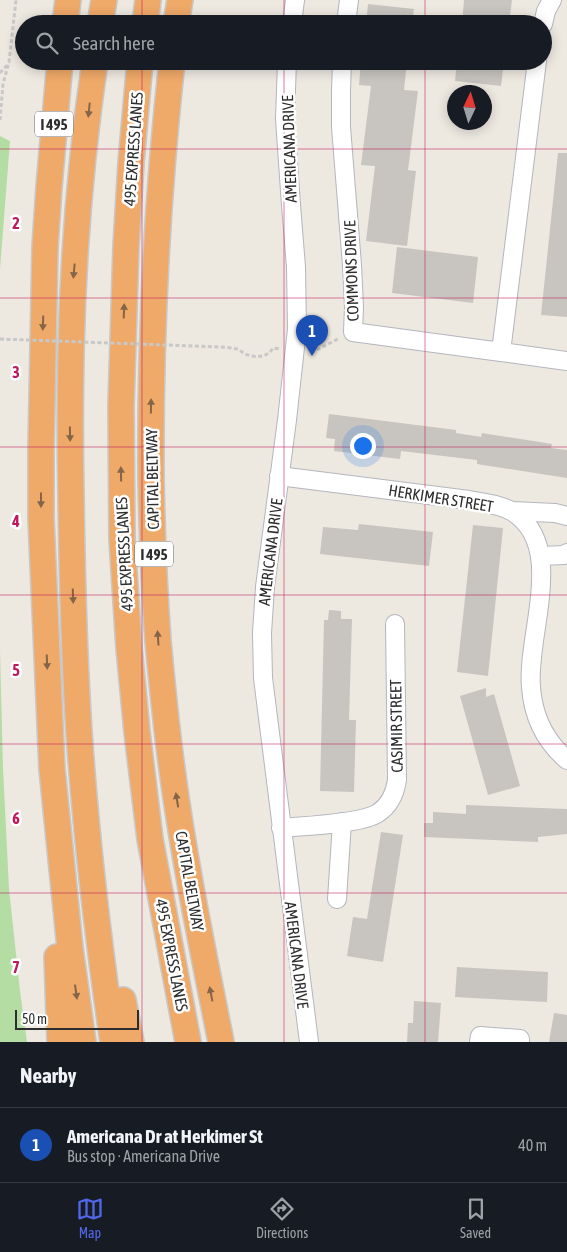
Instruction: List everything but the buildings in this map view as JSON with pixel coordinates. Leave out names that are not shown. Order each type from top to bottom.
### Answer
[{"type":"highway","points":[[66,15],[68,0]]},
{"type":"highway","points":[[102,15],[104,0]]},
{"type":"highway","points":[[146,15],[148,0]]},
{"type":"highway","points":[[178,15],[180,0]]},
{"type":"highway","name":"I 495","points":[[59,70],[45,247],[41,518],[52,769],[70,948],[83,1042]]},
{"type":"highway","name":"I 495","points":[[94,70],[81,181],[73,282],[70,418],[72,565],[79,734],[93,884],[113,1042]]},
{"type":"highway","name":"495 EXPRESS LANES","points":[[139,70],[126,237],[121,406],[122,539],[129,648],[150,839],[188,1042]]},
{"type":"highway","name":"CAPITAL BELTWAY","points":[[171,70],[166,109],[152,333],[152,530],[158,640],[172,769],[189,879],[221,1042]]},
{"type":"highway","points":[[137,732],[145,847],[159,960],[173,1042]]},
{"type":"highway","points":[[79,734],[131,1042]]},
{"type":"highway","points":[[52,769],[60,1042]]},
{"type":"street","points":[[293,15],[295,0]]},
{"type":"street","points":[[347,15],[349,0]]},
{"type":"street","points":[[545,15],[552,0]]},
{"type":"street","name":"AMERICANA DRIVE","points":[[287,70],[285,119],[296,267],[297,329],[266,587],[262,633],[263,678],[309,1042]]},
{"type":"street","name":"COMMONS DRIVE","points":[[342,70],[341,127],[352,266],[353,332],[567,361]]},
{"type":"street","points":[[501,352],[536,70]]},
{"type":"street","name":"HERKIMER STREET","points":[[280,476],[469,500],[497,505],[512,511],[523,519],[532,531],[542,556],[543,569],[530,671],[532,699],[536,716],[550,743],[567,760]]},
{"type":"street","points":[[512,511],[555,513],[567,516]]},
{"type":"street","points":[[542,556],[567,553]]},
{"type":"street","name":"CASIMIR STREET","points":[[281,828],[367,818],[377,814],[391,798],[396,788],[397,780],[395,624]]},
{"type":"street","points":[[337,899],[342,822]]},
{"type":"street","points":[[479,1042],[480,1036],[520,1039],[520,1042]]},
{"type":"path","points":[[0,120],[3,84],[9,62],[16,0]]},
{"type":"path","points":[[0,73],[9,62]]},
{"type":"path","points":[[0,339],[221,346]]},
{"type":"green space","points":[[0,136],[10,141],[0,269]]},
{"type":"green space","points":[[0,650],[9,889],[27,1042],[0,1042]]},
{"type":"place","name":"Americana Dr at Herkimer St","points":[[312,356]]}]
